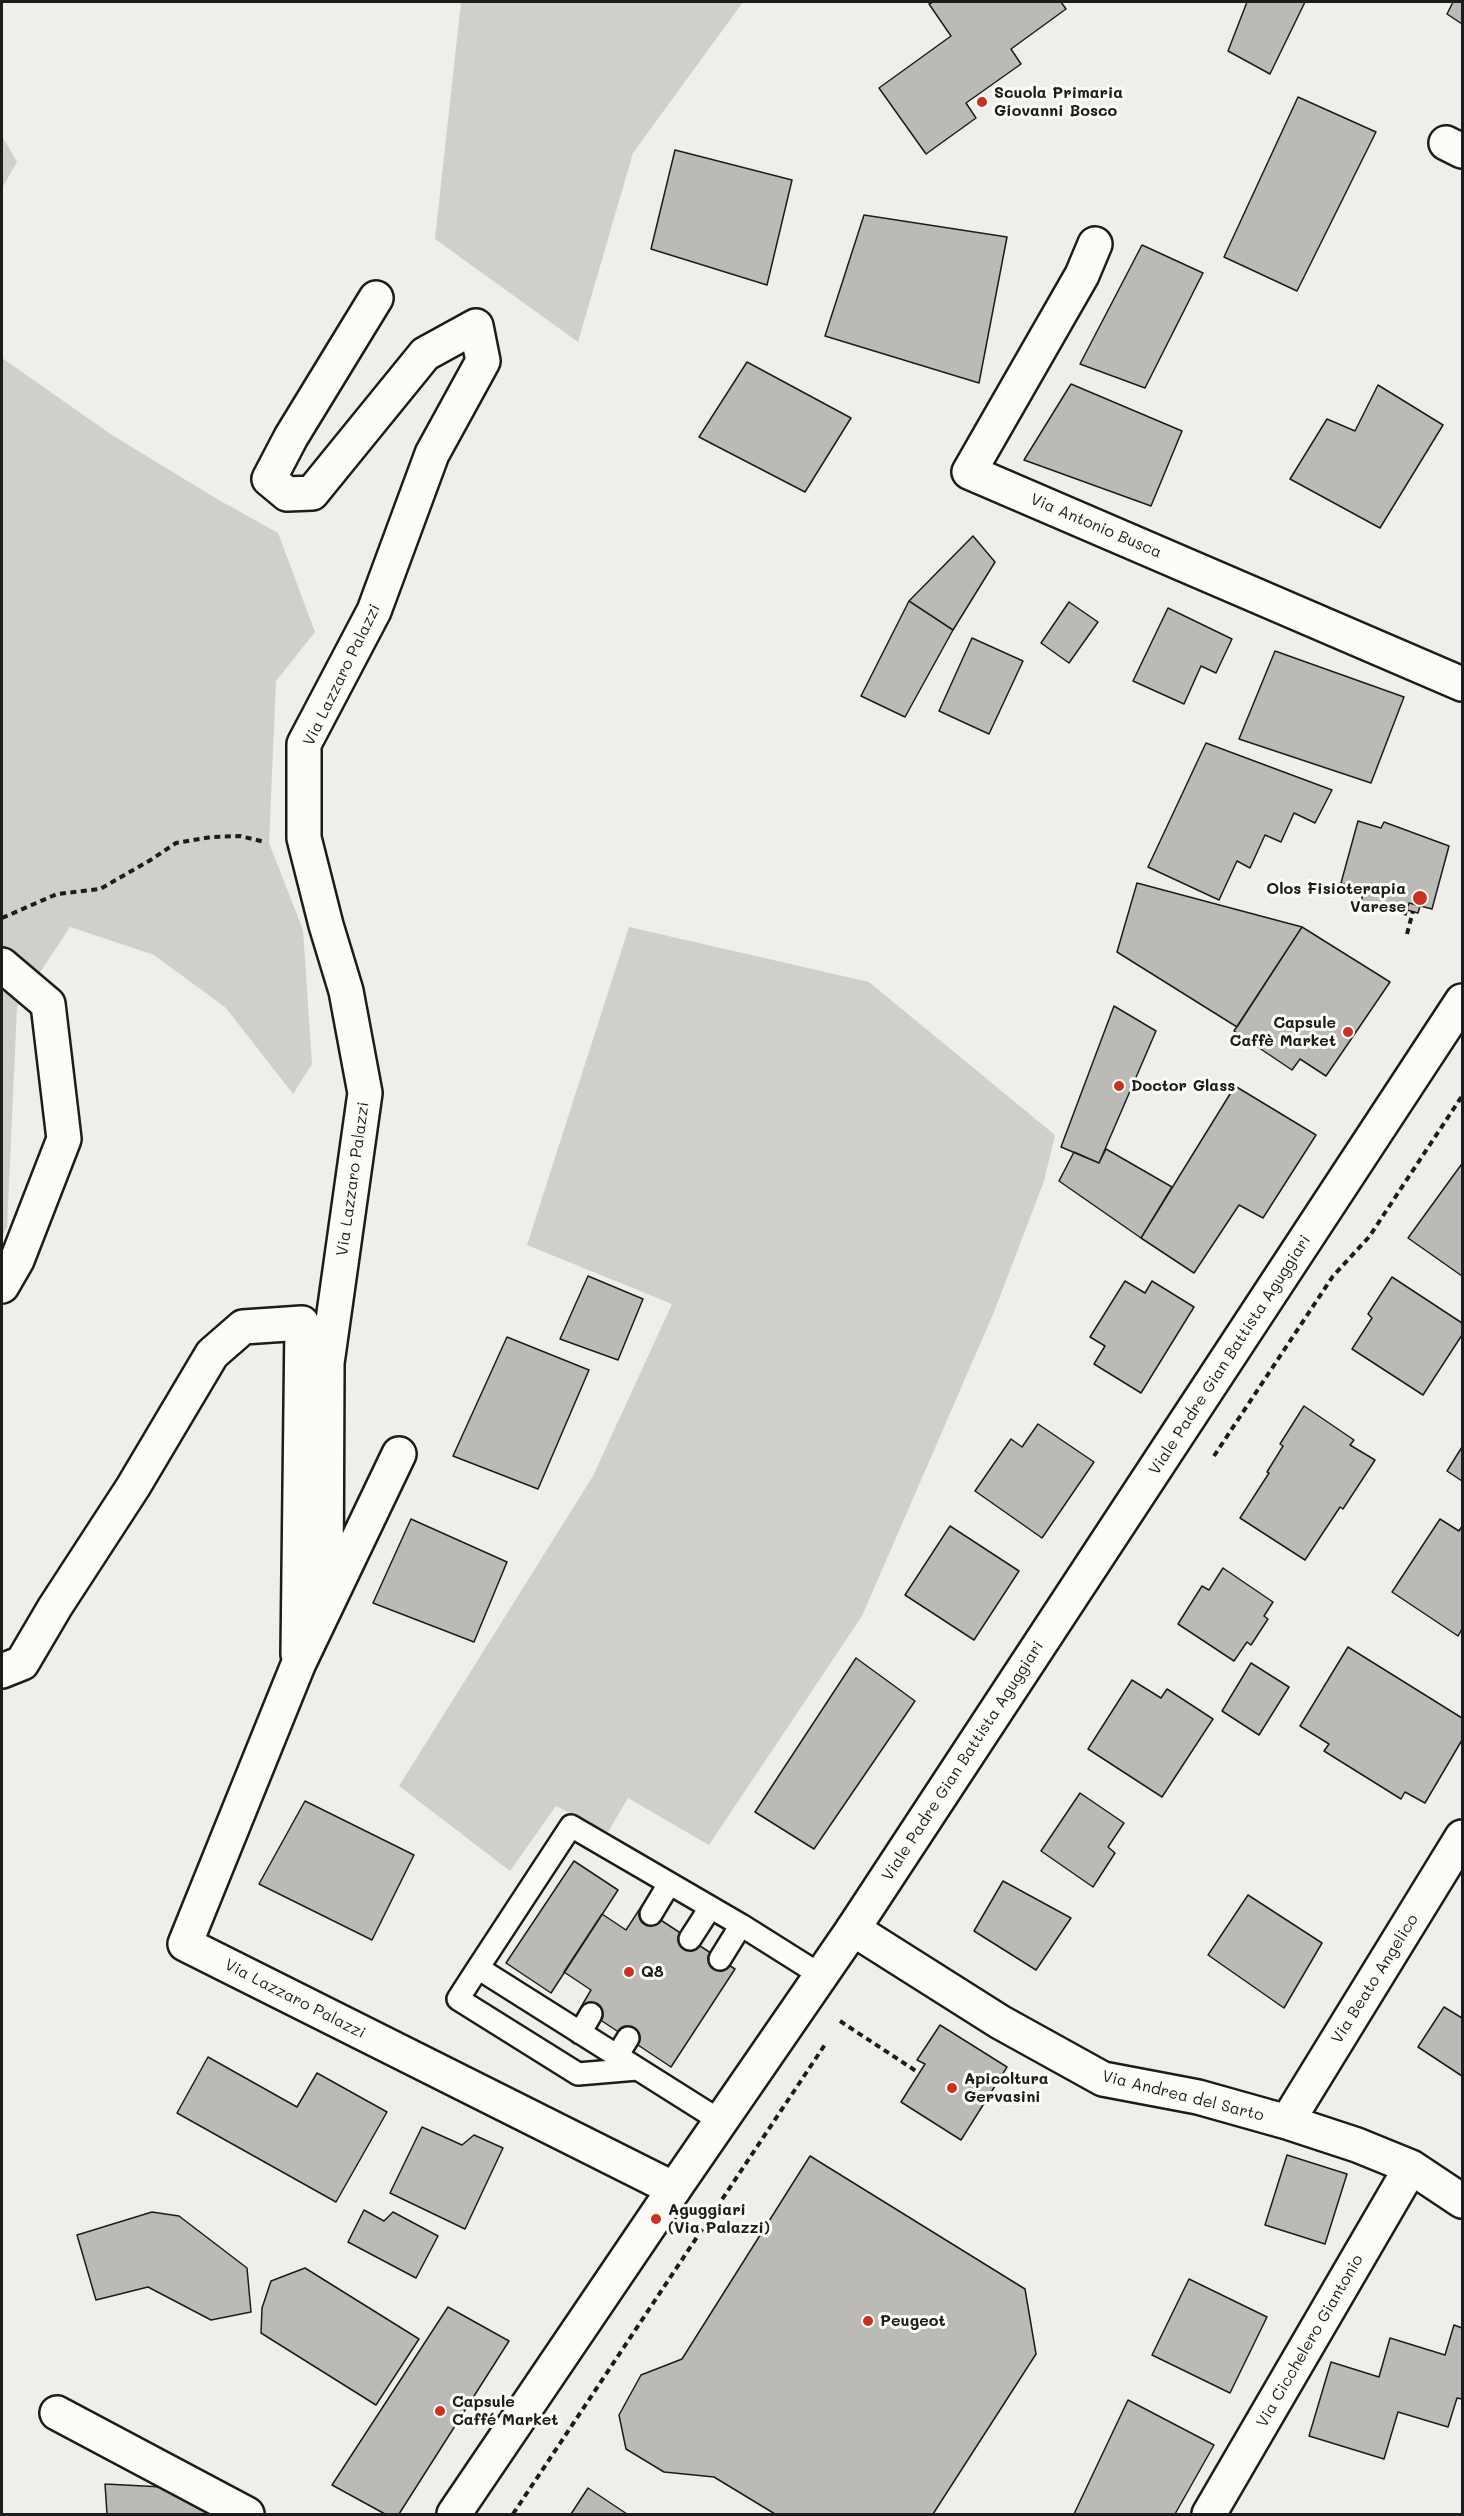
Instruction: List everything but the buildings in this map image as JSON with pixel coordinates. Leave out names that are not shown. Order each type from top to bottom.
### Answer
[{"type":"street","name":"Via Antonio Busca","points":[[1095,244],[1082,275],[969,472],[1462,684]]},
{"type":"street","name":"Via Lazzaro Palazzi","points":[[326,1604],[327,1363],[365,1093],[346,991],[326,925],[304,838],[304,744],[374,611],[432,454],[483,361],[476,326],[425,354],[312,493],[287,494],[269,479],[291,438],[376,298]]},
{"type":"street","points":[[2,965],[48,1004],[64,1139],[17,1260],[2,1286]]},
{"type":"street","name":"Viale Padre Gian Battista Aguggiari","points":[[454,2514],[674,2189],[822,1976],[1462,1001]]},
{"type":"street","name":"Via Lazzaro Palazzi","points":[[2,1671],[22,1663],[55,1607],[133,1487],[212,1354],[243,1327],[302,1323],[298,1665]]},
{"type":"street","name":"Via Lazzaro Palazzi","points":[[399,1454],[298,1665],[185,1944],[674,2189]]},
{"type":"street","name":"Via Beato Angelico","points":[[1287,2122],[1462,1837]]},
{"type":"street","name":"Via Andrea del Sarto","points":[[853,1929],[1000,2022],[1103,2079],[1198,2097],[1357,2145],[1411,2167],[1462,2201]]},
{"type":"street","name":"Via Cicchelero Giantonio","points":[[1209,2514],[1411,2167]]},
{"type":"street","points":[[57,2414],[247,2514]]},
{"type":"lane","points":[[647,2067],[578,2074],[458,1999],[570,1826],[741,1925],[822,1976]]},
{"type":"lane","points":[[651,1914],[669,1884]]},
{"type":"lane","points":[[690,1939],[710,1908]]},
{"type":"lane","points":[[720,1959],[741,1925]]},
{"type":"lane","points":[[478,1968],[579,2033],[622,2047],[722,2122]]},
{"type":"lane","points":[[579,2033],[591,2014]]},
{"type":"path","points":[[2,918],[57,894],[100,889],[176,843],[240,836],[269,844],[311,865]]},
{"type":"path","points":[[1407,934],[1413,911]]},
{"type":"path","points":[[840,2021],[919,2073]]},
{"type":"shaded area","points":[[461,2],[743,2],[633,153],[578,342],[435,239]]},
{"type":"shaded area","points":[[2,136],[17,162],[2,188]]},
{"type":"shaded area","points":[[2,358],[112,435],[278,533],[315,632],[276,681],[269,843],[303,930],[312,1064],[293,1094],[226,1008],[154,955],[70,927],[17,1007],[7,1227],[2,1237]]},
{"type":"shaded area","points":[[629,927],[869,982],[1055,1135],[1044,1181],[994,1312],[862,1616],[709,1845],[628,1798],[608,1832],[556,1806],[510,1871],[399,1786],[593,1476],[672,1304],[527,1245]]},
{"type":"place","name":"Scuola Primaria Giovanni Bosco","points":[[982,102]]},
{"type":"place","name":"Olos Fisioterapia Varese","points":[[1420,898]]},
{"type":"place","name":"Capsule Caffè Market","points":[[1348,1032]]},
{"type":"place","name":"Doctor Glass","points":[[1119,1086]]},
{"type":"place","name":"Q8","points":[[629,1972]]},
{"type":"place","name":"Apicoltura Gervasini","points":[[952,2088]]},
{"type":"place","name":"Aguggiari (Via Palazzi)","points":[[656,2219]]},
{"type":"place","name":"Peugeot","points":[[868,2321]]},
{"type":"place","name":"Capsule Caffé Market","points":[[440,2411]]}]
